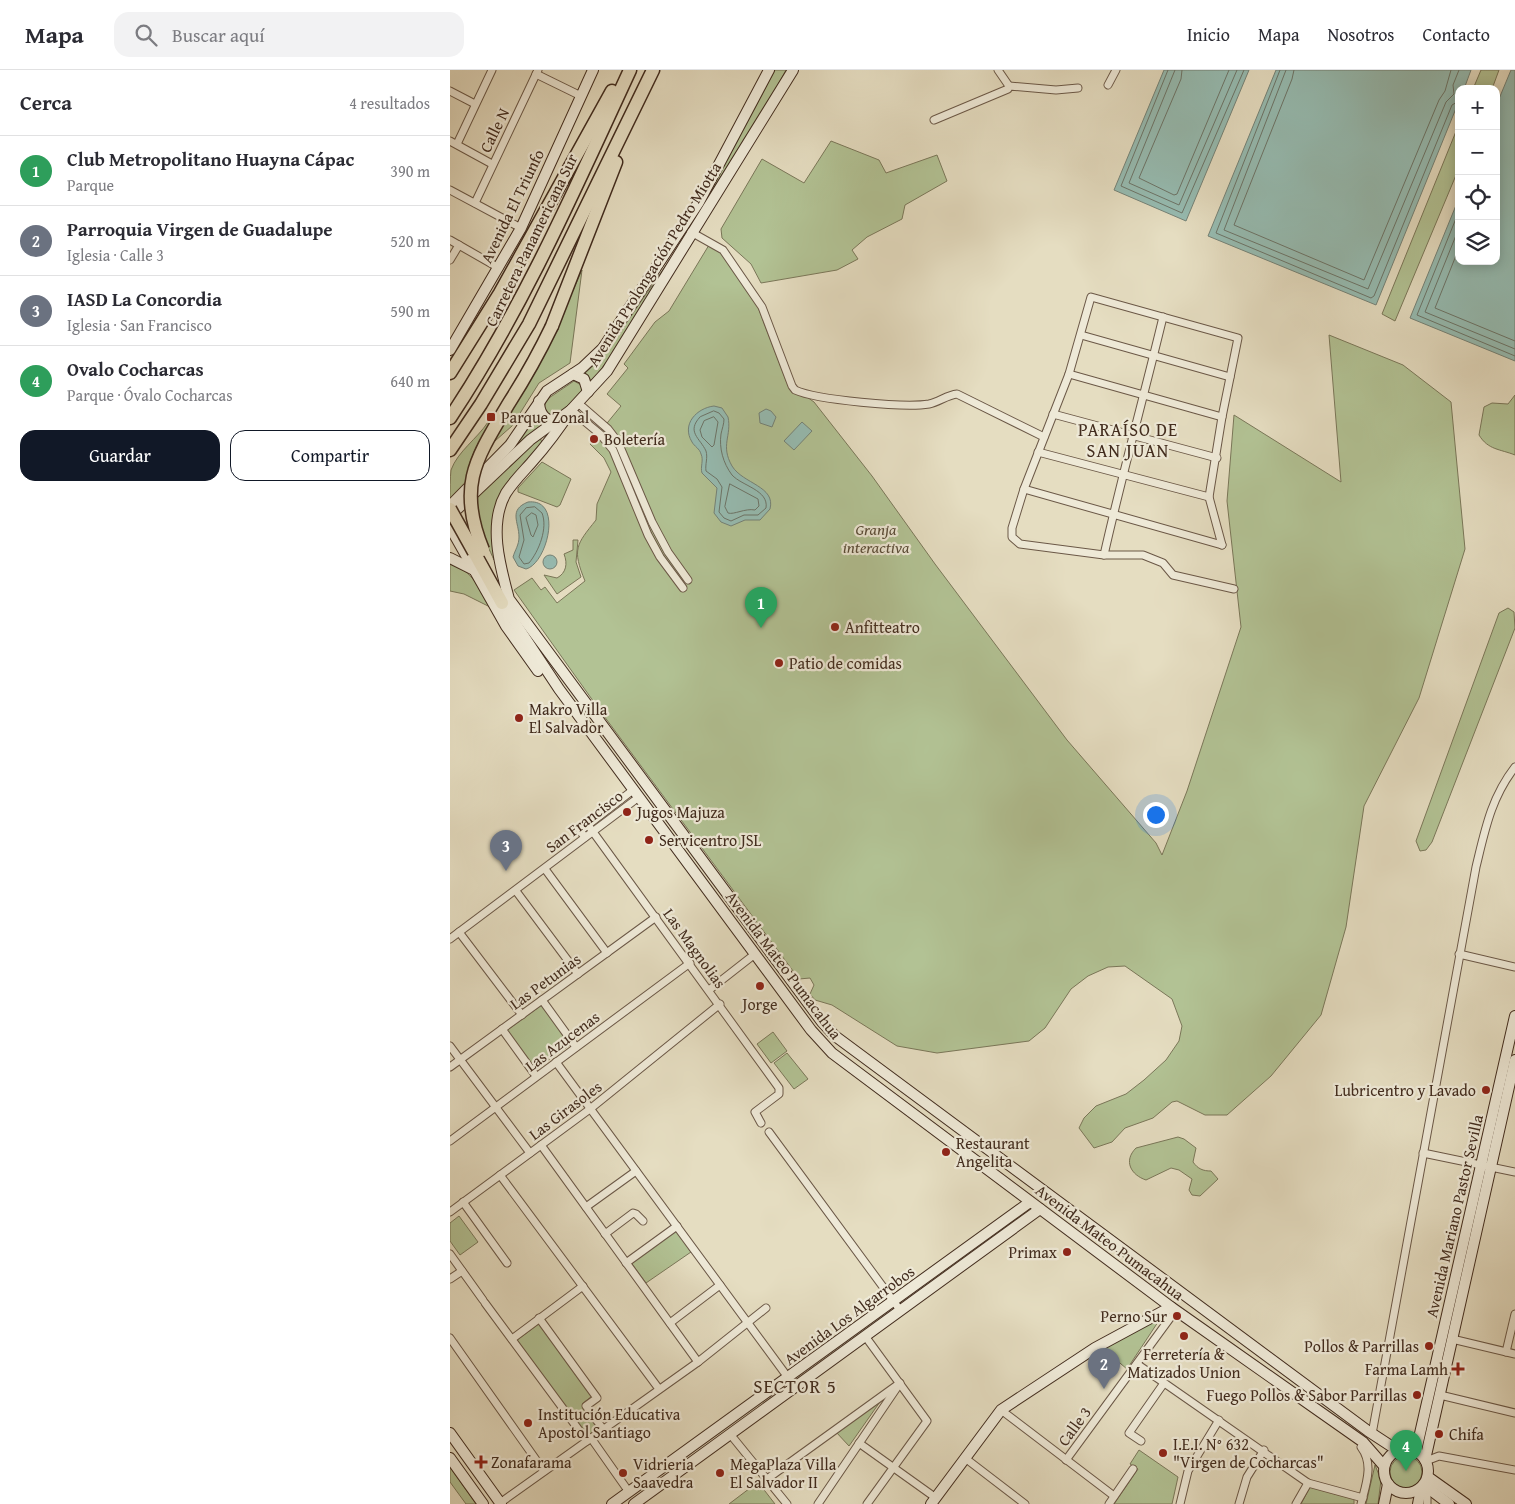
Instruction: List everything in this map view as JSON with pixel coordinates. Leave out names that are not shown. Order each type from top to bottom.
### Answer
[{"type":"highway","points":[[450,373],[500,294],[625,70]]},
{"type":"highway","name":"Carretera Panamericana Sur","points":[[450,418],[502,336],[538,269],[630,70]]},
{"type":"highway","points":[[479,551],[471,505],[472,482],[478,455],[536,359],[552,326],[636,106],[653,70]]},
{"type":"highway","name":"Carretera Panamericana Sur","points":[[450,450],[481,404],[528,324],[636,106]]},
{"type":"highway","points":[[450,508],[479,551],[505,601]]},
{"type":"main road","name":"Avenida El Triunfo","points":[[450,350],[499,268],[520,228],[594,70]]},
{"type":"main road","name":"Avenida Prolongación Pedro Miotta","points":[[450,508],[510,446],[539,401],[552,386],[573,374],[603,348],[699,202],[769,70]]},
{"type":"main road","name":"Avenida Prolongación Pedro Miotta","points":[[450,516],[530,440],[574,407],[619,354],[691,232],[794,70]]},
{"type":"main road","points":[[573,374],[584,379],[588,392]]},
{"type":"main road","points":[[539,401],[540,410],[544,417],[554,422]]},
{"type":"main road","points":[[505,601],[497,534],[501,507],[506,493],[557,432],[574,407]]},
{"type":"main road","points":[[450,527],[516,642],[582,731],[602,748]]},
{"type":"main road","points":[[450,558],[475,571]]},
{"type":"main road","name":"Avenida Mateo Pumacahua","points":[[505,601],[558,689],[811,1030],[832,1053],[1173,1309],[1352,1434],[1368,1446],[1384,1466]]},
{"type":"main road","name":"Avenida Mateo Pumacahua","points":[[505,601],[754,932],[835,1036],[1372,1434],[1397,1450]]},
{"type":"main road","name":"Avenida Mariano Pastor Sevilla","points":[[1426,1461],[1452,1339],[1515,1016]]},
{"type":"main road","name":"Avenida Mariano Pastor Sevilla","points":[[1416,1451],[1486,1166],[1515,1060]]},
{"type":"main road","name":"Avenida Los Algarrobos","points":[[612,1504],[1030,1202]]},
{"type":"main road","name":"Avenida Los Algarrobos","points":[[634,1504],[1040,1209]]},
{"type":"main road","points":[[934,1501],[1001,1410],[1095,1348],[1173,1309]]},
{"type":"main road","points":[[450,1433],[501,1503]]},
{"type":"main road","points":[[1418,1504],[1424,1484],[1426,1461],[1416,1451],[1410,1449],[1397,1450],[1391,1454],[1384,1466],[1383,1472],[1392,1489],[1405,1494],[1424,1484]]},
{"type":"main road","points":[[450,1458],[483,1504]]},
{"type":"main road","points":[[1384,1504],[1388,1484]]},
{"type":"main road","points":[[1424,1484],[1449,1504]]},
{"type":"main road","points":[[1424,1484],[1466,1504]]},
{"type":"street","points":[[492,70],[453,143],[492,164]]},
{"type":"street","points":[[998,70],[1009,86]]},
{"type":"street","points":[[1108,85],[1116,70]]},
{"type":"street","points":[[537,72],[581,96]]},
{"type":"street","name":"Calle N","points":[[475,203],[537,72]]},
{"type":"street","points":[[1009,86],[1056,90],[1078,88]]},
{"type":"street","points":[[934,120],[1008,89],[1009,86]]},
{"type":"street","points":[[450,91],[475,104]]},
{"type":"street","points":[[450,190],[520,228]]},
{"type":"street","points":[[691,232],[723,250],[762,306],[795,390],[860,402],[910,405],[928,404],[950,394],[958,394],[1044,437]]},
{"type":"street","points":[[450,240],[499,268]]},
{"type":"street","points":[[450,260],[459,245]]},
{"type":"street","points":[[1024,489],[1222,545],[1209,497],[1217,458],[1222,417],[1238,338],[1091,297],[1069,374],[1024,489],[1012,528],[1012,537],[1020,544],[1104,555],[1143,555],[1153,557],[1163,563],[1173,575],[1234,589]]},
{"type":"street","points":[[1104,555],[1122,474],[1134,435],[1163,317]]},
{"type":"street","points":[[1081,335],[1230,377]]},
{"type":"street","points":[[1069,374],[1222,417]]},
{"type":"street","points":[[574,407],[608,429],[618,442],[652,522],[668,552],[688,580]]},
{"type":"street","points":[[574,407],[613,450],[648,535],[660,557],[683,588]]},
{"type":"street","points":[[1053,414],[1217,458]]},
{"type":"street","points":[[1038,452],[1209,497]]},
{"type":"street","points":[[1372,1434],[1476,867],[1490,812],[1501,785],[1515,767]]},
{"type":"street","name":"San Francisco","points":[[450,939],[516,891],[582,834],[636,794]]},
{"type":"street","name":"Las Magnolias","points":[[590,828],[710,990],[779,1088],[779,1094],[755,1112],[761,1123]]},
{"type":"street","points":[[544,868],[607,953]]},
{"type":"street","points":[[516,891],[578,974]]},
{"type":"street","name":"Las Petunias","points":[[450,1067],[656,917]]},
{"type":"street","points":[[459,932],[522,1015]]},
{"type":"street","points":[[710,990],[755,954]]},
{"type":"street","points":[[1460,954],[1515,967]]},
{"type":"street","name":"Las Azucenas","points":[[450,1141],[690,963]]},
{"type":"street","points":[[542,1000],[576,1047]]},
{"type":"street","name":"Las Girasoles","points":[[450,1212],[590,1109],[720,1004]]},
{"type":"street","points":[[502,1030],[536,1076]]},
{"type":"street","points":[[450,1046],[530,1153]]},
{"type":"street","points":[[556,1062],[795,1386]]},
{"type":"street","points":[[769,1132],[900,1310]]},
{"type":"street","points":[[542,1145],[698,1362]]},
{"type":"street","points":[[1424,1153],[1515,1172]]},
{"type":"street","points":[[586,1207],[636,1171]]},
{"type":"street","points":[[500,1175],[659,1389]]},
{"type":"street","points":[[463,1202],[507,1264]]},
{"type":"street","points":[[605,1234],[633,1213],[643,1221]]},
{"type":"street","points":[[626,1263],[677,1226]]},
{"type":"street","points":[[450,1254],[484,1302],[629,1492]]},
{"type":"street","points":[[450,1280],[462,1271]]},
{"type":"street","points":[[670,1323],[720,1285]]},
{"type":"street","points":[[512,1339],[583,1286]]},
{"type":"street","points":[[501,1503],[698,1362],[766,1308]]},
{"type":"street","name":"Calle 3","points":[[1066,1460],[1137,1364],[1173,1309]]},
{"type":"street","points":[[1506,1352],[1515,1314]]},
{"type":"street","points":[[539,1318],[597,1398],[586,1406],[603,1429]]},
{"type":"street","points":[[865,1336],[928,1421],[867,1504]]},
{"type":"street","points":[[450,1338],[544,1471]]},
{"type":"street","points":[[1452,1339],[1515,1354]]},
{"type":"street","points":[[1137,1364],[1264,1450],[1308,1483],[1362,1501],[1369,1459],[1352,1434]]},
{"type":"street","points":[[818,1504],[900,1383]]},
{"type":"street","points":[[767,1479],[900,1383]]},
{"type":"street","points":[[1141,1441],[1130,1433],[1164,1383]]},
{"type":"street","points":[[1440,1394],[1515,1413]]},
{"type":"street","points":[[1001,1410],[1114,1496]]},
{"type":"street","points":[[1180,1504],[1188,1471],[1218,1420]]},
{"type":"street","points":[[730,1434],[787,1504]]},
{"type":"street","points":[[859,1443],[895,1468],[934,1501]]},
{"type":"street","points":[[1239,1504],[1247,1477],[1264,1450]]},
{"type":"street","points":[[1426,1461],[1439,1456],[1515,1470]]},
{"type":"street","points":[[965,1458],[1025,1504]]},
{"type":"street","points":[[1109,1504],[1134,1469]]},
{"type":"street","points":[[1296,1504],[1308,1483]]},
{"type":"street","points":[[1424,1484],[1427,1504]]},
{"type":"green space","points":[[775,70],[786,70],[769,101],[692,222]]},
{"type":"green space","points":[[1481,70],[1499,70],[1493,85],[1475,85]]},
{"type":"green space","points":[[1455,134],[1455,178],[1395,321],[1382,314]]},
{"type":"green space","points":[[831,141],[879,160],[886,173],[937,155],[947,181],[905,205],[902,219],[867,237],[852,250],[858,259],[837,270],[761,283],[751,264],[722,238],[721,229],[762,159],[804,183]]},
{"type":"green space","name":"Granja interactiva","points":[[709,245],[726,257],[758,307],[787,383],[814,402],[872,476],[935,564],[1067,740],[1156,843],[1162,855],[1187,791],[1241,627],[1227,501],[1234,415],[1341,482],[1329,335],[1403,365],[1451,402],[1465,549],[1419,698],[1364,806],[1346,927],[1321,1015],[1271,1076],[1227,1115],[1205,1115],[1177,1101],[1172,1102],[1153,1118],[1125,1128],[1112,1142],[1094,1148],[1079,1128],[1084,1118],[1096,1106],[1126,1094],[1144,1080],[1166,1060],[1179,1041],[1182,1026],[1172,999],[1125,966],[1108,967],[1088,976],[1071,989],[1045,1028],[1029,1041],[937,1053],[897,1046],[832,1005],[815,1000],[810,994],[814,985],[810,978],[799,979],[601,712],[514,590],[532,578],[541,590],[545,587],[557,603],[585,581],[578,561],[578,548],[580,542],[596,520],[597,504],[611,472],[604,458],[590,444],[621,406],[607,394],[628,368],[624,364],[655,322],[669,311]]},
{"type":"green space","points":[[671,258],[614,352],[592,381],[585,373],[602,358]]},
{"type":"green space","points":[[582,270],[570,363],[539,383],[512,426],[487,448],[561,317]]},
{"type":"green space","points":[[574,381],[581,385],[583,390],[576,400],[556,415],[548,414],[544,409],[546,400]]},
{"type":"green space","points":[[1515,395],[1515,455],[1486,444],[1479,435],[1484,407],[1492,403],[1508,404]]},
{"type":"green space","points":[[536,412],[549,424],[491,473]]},
{"type":"green space","points":[[488,422],[491,424],[476,447],[470,462],[466,482],[450,499],[451,470],[454,463]]},
{"type":"green space","points":[[540,437],[542,443],[523,466],[494,527],[494,560],[477,518],[476,501],[479,493]]},
{"type":"green space","points":[[542,462],[571,479],[560,505],[557,507],[518,492],[518,488]]},
{"type":"green space","points":[[573,540],[578,540],[576,562],[581,577],[557,594],[544,575],[557,578],[562,574],[566,565],[564,554],[573,550]]},
{"type":"green space","points":[[450,563],[470,576],[479,587],[490,607],[464,594],[450,591]]},
{"type":"green space","points":[[1508,608],[1514,612],[1515,628],[1432,842],[1426,850],[1420,851],[1416,841],[1499,613]]},
{"type":"green space","points":[[543,1004],[571,1044],[534,1070],[506,1031]]},
{"type":"green space","points":[[773,1032],[787,1051],[771,1063],[757,1044]]},
{"type":"green space","points":[[787,1053],[808,1079],[794,1089],[774,1063]]},
{"type":"green space","points":[[1178,1137],[1196,1148],[1193,1162],[1201,1169],[1211,1171],[1218,1179],[1200,1196],[1192,1195],[1189,1190],[1192,1179],[1179,1170],[1171,1168],[1146,1180],[1136,1175],[1130,1167],[1130,1158],[1136,1148]]},
{"type":"green space","points":[[459,1216],[478,1242],[460,1255],[450,1241],[450,1223]]},
{"type":"green space","points":[[675,1229],[691,1252],[646,1283],[630,1261]]},
{"type":"green space","points":[[1154,1320],[1158,1322],[1127,1369],[1102,1348]]},
{"type":"green space","points":[[540,1323],[592,1396],[582,1404],[600,1429],[588,1437],[517,1340]]},
{"type":"green space","points":[[882,1399],[849,1446],[836,1432]]},
{"type":"green space","points":[[1139,1450],[1178,1477],[1172,1504],[1114,1504],[1138,1469],[1130,1464]]},
{"type":"green space","points":[[1406,1456],[1412,1457],[1417,1461],[1421,1466],[1421,1478],[1417,1483],[1412,1487],[1406,1488],[1400,1487],[1395,1483],[1391,1478],[1390,1472],[1391,1466],[1395,1461],[1400,1457]]},
{"type":"green space","points":[[1375,1465],[1381,1480],[1378,1504],[1366,1504]]},
{"type":"green space","points":[[450,1467],[476,1504],[466,1504],[450,1482]]},
{"type":"green space","points":[[758,1482],[775,1504],[729,1504]]},
{"type":"green space","points":[[1310,1487],[1351,1497],[1354,1500],[1354,1504],[1301,1504]]},
{"type":"water","points":[[1164,70],[1249,70],[1186,221],[1114,190]]},
{"type":"water","points":[[1276,70],[1471,70],[1465,85],[1455,85],[1455,111],[1376,305],[1208,236]]},
{"type":"water","points":[[1511,70],[1515,70],[1515,361],[1410,318],[1455,208],[1455,265],[1500,265],[1500,96]]},
{"type":"water","points":[[708,407],[722,408],[728,417],[727,452],[732,466],[743,477],[764,490],[771,501],[770,509],[760,520],[745,520],[731,526],[721,522],[714,513],[717,488],[702,473],[702,456],[692,442],[688,429],[697,414]]},
{"type":"water","points":[[766,409],[771,411],[776,417],[772,427],[760,423],[759,413]]},
{"type":"water","points":[[802,422],[812,431],[794,450],[784,441]]},
{"type":"water","points":[[528,502],[539,504],[546,510],[549,520],[545,545],[540,556],[534,565],[526,569],[518,566],[513,557],[519,540],[516,513],[522,505]]},
{"type":"water","points":[[550,555],[555,557],[557,562],[555,567],[550,569],[545,567],[543,562],[545,557]]},
{"type":"place","name":"Parque Zonal","points":[[491,417]]},
{"type":"place","name":"Boletería","points":[[594,439]]},
{"type":"place","name":"Anfitteatro","points":[[835,627]]},
{"type":"place","name":"Club Metropolitano Huayna Cápac","points":[[761,628]]},
{"type":"place","name":"Patio de comidas","points":[[779,663]]},
{"type":"place","name":"Makro Villa El Salvador","points":[[519,718]]},
{"type":"place","name":"Jugos Majuza","points":[[627,812]]},
{"type":"place","name":"Servicentro JSL","points":[[649,840]]},
{"type":"place","name":"IASD La Concordia","points":[[506,871]]},
{"type":"place","name":"Jorge","points":[[760,986]]},
{"type":"place","name":"Lubricentro y Lavado","points":[[1486,1090]]},
{"type":"place","name":"Restaurant Angelita","points":[[946,1152]]},
{"type":"place","name":"Primax","points":[[1067,1252]]},
{"type":"place","name":"Perno Sur","points":[[1177,1316]]},
{"type":"place","name":"Ferretería & Matizados Union","points":[[1184,1336]]},
{"type":"place","name":"Pollos & Parrillas","points":[[1429,1346]]},
{"type":"place","name":"Farma Lamh","points":[[1458,1369]]},
{"type":"place","name":"Parroquia Virgen de Guadalupe","points":[[1104,1389]]},
{"type":"place","name":"Fuego Pollos & Sabor Parrillas","points":[[1417,1395]]},
{"type":"place","name":"Institución Educativa Apostol Santiago","points":[[528,1423]]},
{"type":"place","name":"Chifa","points":[[1439,1434]]},
{"type":"place","name":"I.E.I. N° 632 \"Virgen de Cocharcas\"","points":[[1163,1453]]},
{"type":"place","name":"Zonafarama","points":[[481,1462]]},
{"type":"place","name":"Ovalo Cocharcas","points":[[1406,1471]]},
{"type":"place","name":"Vidrieria Saavedra","points":[[623,1473]]},
{"type":"place","name":"MegaPlaza Villa El Salvador II","points":[[720,1473]]},
{"type":"district","name":"PARAÍSO DE SAN JUAN","points":[[1128,440]]},
{"type":"district","name":"SECTOR 5","points":[[795,1386]]}]
